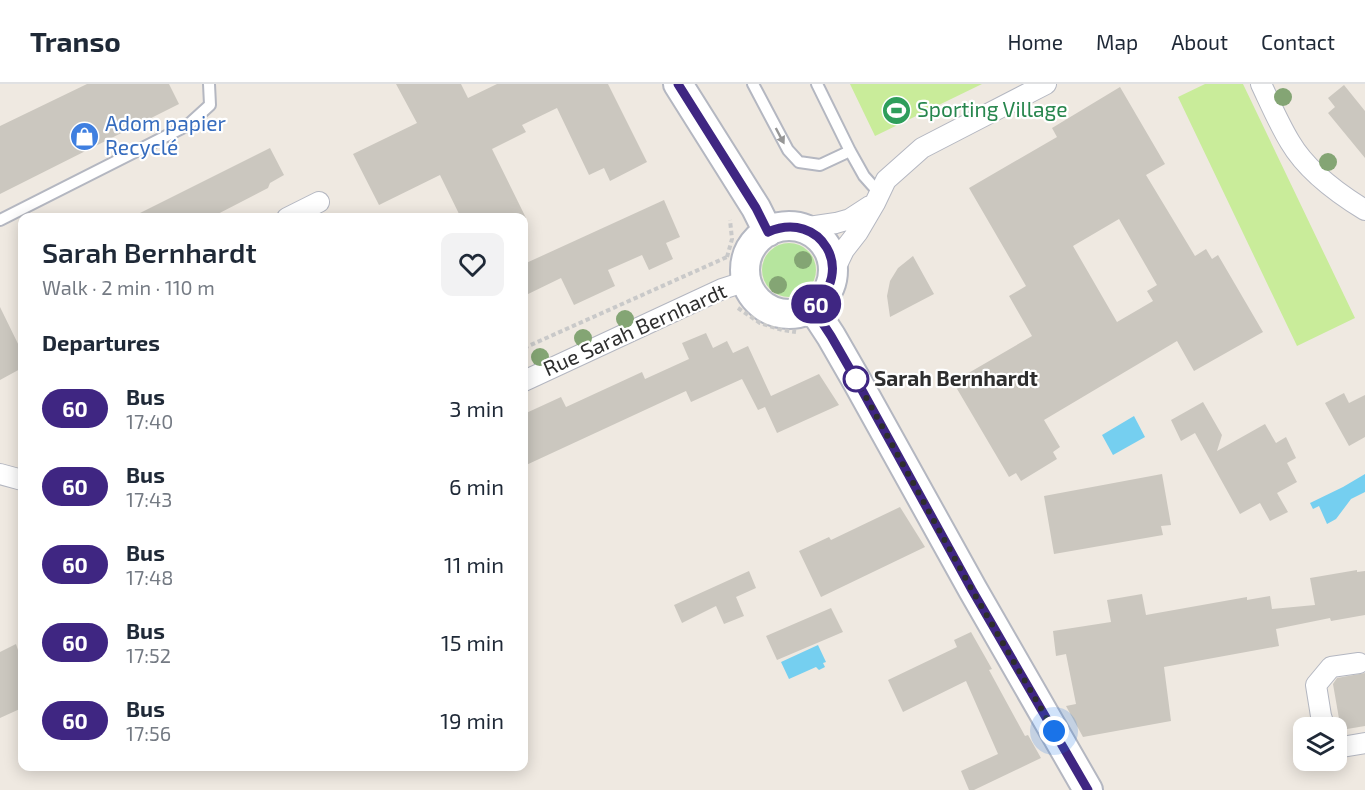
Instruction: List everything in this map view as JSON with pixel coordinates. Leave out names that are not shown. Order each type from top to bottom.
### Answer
[{"type":"main road","points":[[678,84],[756,208],[768,232]]},
{"type":"main road","points":[[785,226],[810,231],[823,242],[831,256],[833,273],[831,281],[824,296],[812,307],[789,314],[773,311],[759,302],[750,289],[742,295],[749,253],[757,241],[768,232],[785,226]]},
{"type":"main road","points":[[812,307],[858,383],[972,590],[1088,790]]},
{"type":"street","points":[[833,273],[844,250],[858,232],[886,180],[922,148],[1046,84]]},
{"type":"street","points":[[1261,84],[1290,143],[1307,165],[1342,196],[1365,210]]},
{"type":"street","points":[[802,228],[850,219],[877,198]]},
{"type":"street","points":[[297,213],[319,202]]},
{"type":"street","name":"Rue Sarah Bernhardt","points":[[528,379],[722,289],[742,295]]},
{"type":"street","points":[[0,474],[18,479]]},
{"type":"street","points":[[1321,717],[1316,685],[1331,667],[1359,663]]},
{"type":"street","points":[[1347,746],[1365,743]]},
{"type":"lane","points":[[0,220],[188,125],[210,105],[209,84]]},
{"type":"lane","points":[[753,84],[788,150],[799,162],[820,165],[850,151]]},
{"type":"lane","points":[[817,84],[850,151],[877,198]]},
{"type":"path","points":[[722,266],[732,239],[731,223],[726,213]]},
{"type":"path","name":"Rue Sarah Bernhardt","points":[[528,346],[727,256]]},
{"type":"path","points":[[742,295],[760,323],[797,333]]},
{"type":"green space","name":"Sporting Village","points":[[850,84],[982,84],[875,136]]},
{"type":"green space","points":[[1205,84],[1243,84],[1355,318],[1297,346],[1178,97]]},
{"type":"green space","points":[[789,243],[799,245],[808,251],[814,260],[816,270],[814,280],[808,289],[799,295],[789,297],[779,295],[770,289],[764,280],[762,270],[764,260],[770,251],[779,245]]},
{"type":"water","points":[[1134,416],[1145,437],[1113,455],[1102,435]]},
{"type":"water","points":[[1365,474],[1365,492],[1351,499],[1336,519],[1327,524],[1319,506],[1313,509],[1310,503]]},
{"type":"water","points":[[818,645],[826,662],[823,663],[825,667],[819,670],[816,667],[789,679],[781,662]]},
{"type":"building","points":[[87,84],[169,84],[179,104],[0,194],[0,126]]},
{"type":"building","points":[[396,84],[461,84],[468,98],[497,84],[608,84],[647,162],[610,181],[604,168],[589,175],[557,108],[522,125],[526,132],[492,149],[524,213],[459,213],[440,175],[379,205],[353,154],[417,123]]},
{"type":"building","points":[[1344,85],[1365,111],[1365,158],[1328,113],[1335,107],[1328,98]]},
{"type":"building","points":[[1120,87],[1165,164],[1146,175],[1195,256],[1206,249],[1212,259],[1218,255],[1263,332],[1194,371],[1177,341],[1044,420],[1060,447],[1053,452],[1057,459],[1021,481],[1016,473],[1009,477],[953,382],[1032,336],[1009,296],[1026,286],[969,188],[1057,137],[1052,128]],"holes":[[[1119,219],[1157,285],[1147,291],[1153,301],[1117,322],[1073,246]]]},
{"type":"building","points":[[270,148],[284,175],[270,183],[268,188],[220,213],[140,213]]},
{"type":"building","points":[[664,200],[680,237],[666,243],[673,259],[649,270],[642,255],[608,270],[615,286],[574,305],[561,278],[528,294],[528,262]]},
{"type":"building","points":[[913,256],[934,294],[890,317],[887,296],[890,281],[898,268]]},
{"type":"building","points":[[0,307],[18,344],[18,370],[0,380]]},
{"type":"building","points":[[706,333],[713,348],[727,341],[733,353],[748,346],[771,396],[819,374],[839,405],[777,433],[765,407],[758,410],[742,379],[691,402],[686,391],[528,464],[528,412],[561,397],[566,407],[642,372],[645,379],[689,359],[682,343]]},
{"type":"building","points":[[1344,393],[1349,403],[1365,395],[1365,437],[1349,446],[1325,403]]},
{"type":"building","points":[[1203,402],[1222,435],[1217,451],[1265,424],[1276,443],[1286,437],[1296,458],[1287,463],[1297,482],[1277,493],[1288,512],[1270,521],[1260,503],[1240,514],[1195,433],[1181,441],[1171,420]]},
{"type":"building","points":[[1162,474],[1171,525],[1161,526],[1163,535],[1054,554],[1044,496]]},
{"type":"building","points":[[900,507],[925,547],[821,597],[799,551],[829,537],[831,540]]},
{"type":"building","points":[[1357,570],[1357,572],[1365,571],[1365,615],[1331,621],[1330,618],[1276,629],[1279,646],[1164,667],[1171,721],[1083,737],[1066,706],[1076,704],[1066,654],[1056,656],[1053,631],[1111,622],[1107,600],[1142,594],[1146,615],[1247,597],[1247,600],[1270,596],[1272,609],[1315,605],[1310,578]]},
{"type":"building","points":[[749,571],[756,588],[736,597],[744,616],[724,624],[716,606],[682,623],[674,605]]},
{"type":"building","points":[[831,608],[843,632],[777,660],[766,636]]},
{"type":"building","points":[[971,632],[1025,736],[1028,735],[1041,758],[974,790],[969,790],[961,771],[998,754],[966,681],[903,712],[888,680],[957,647],[954,640]]},
{"type":"building","points":[[16,644],[18,650],[18,710],[0,718],[0,652]]},
{"type":"building","points":[[1365,673],[1365,726],[1347,729],[1347,717],[1339,717],[1333,684],[1337,678]]},
{"type":"bus line","name":"60","points":[[678,84],[756,208],[768,232],[785,226],[802,228],[817,236],[828,249],[833,273],[831,281],[824,296],[812,307],[858,383],[972,590],[1088,790]]},
{"type":"place","name":"Sporting Village","points":[[896,110]]},
{"type":"place","name":"Adom papier Recyclé","points":[[84,136]]},
{"type":"place","name":"Sarah Bernhardt","points":[[856,379]]},
{"type":"route","points":[[856,379],[972,590],[1054,731]]}]
